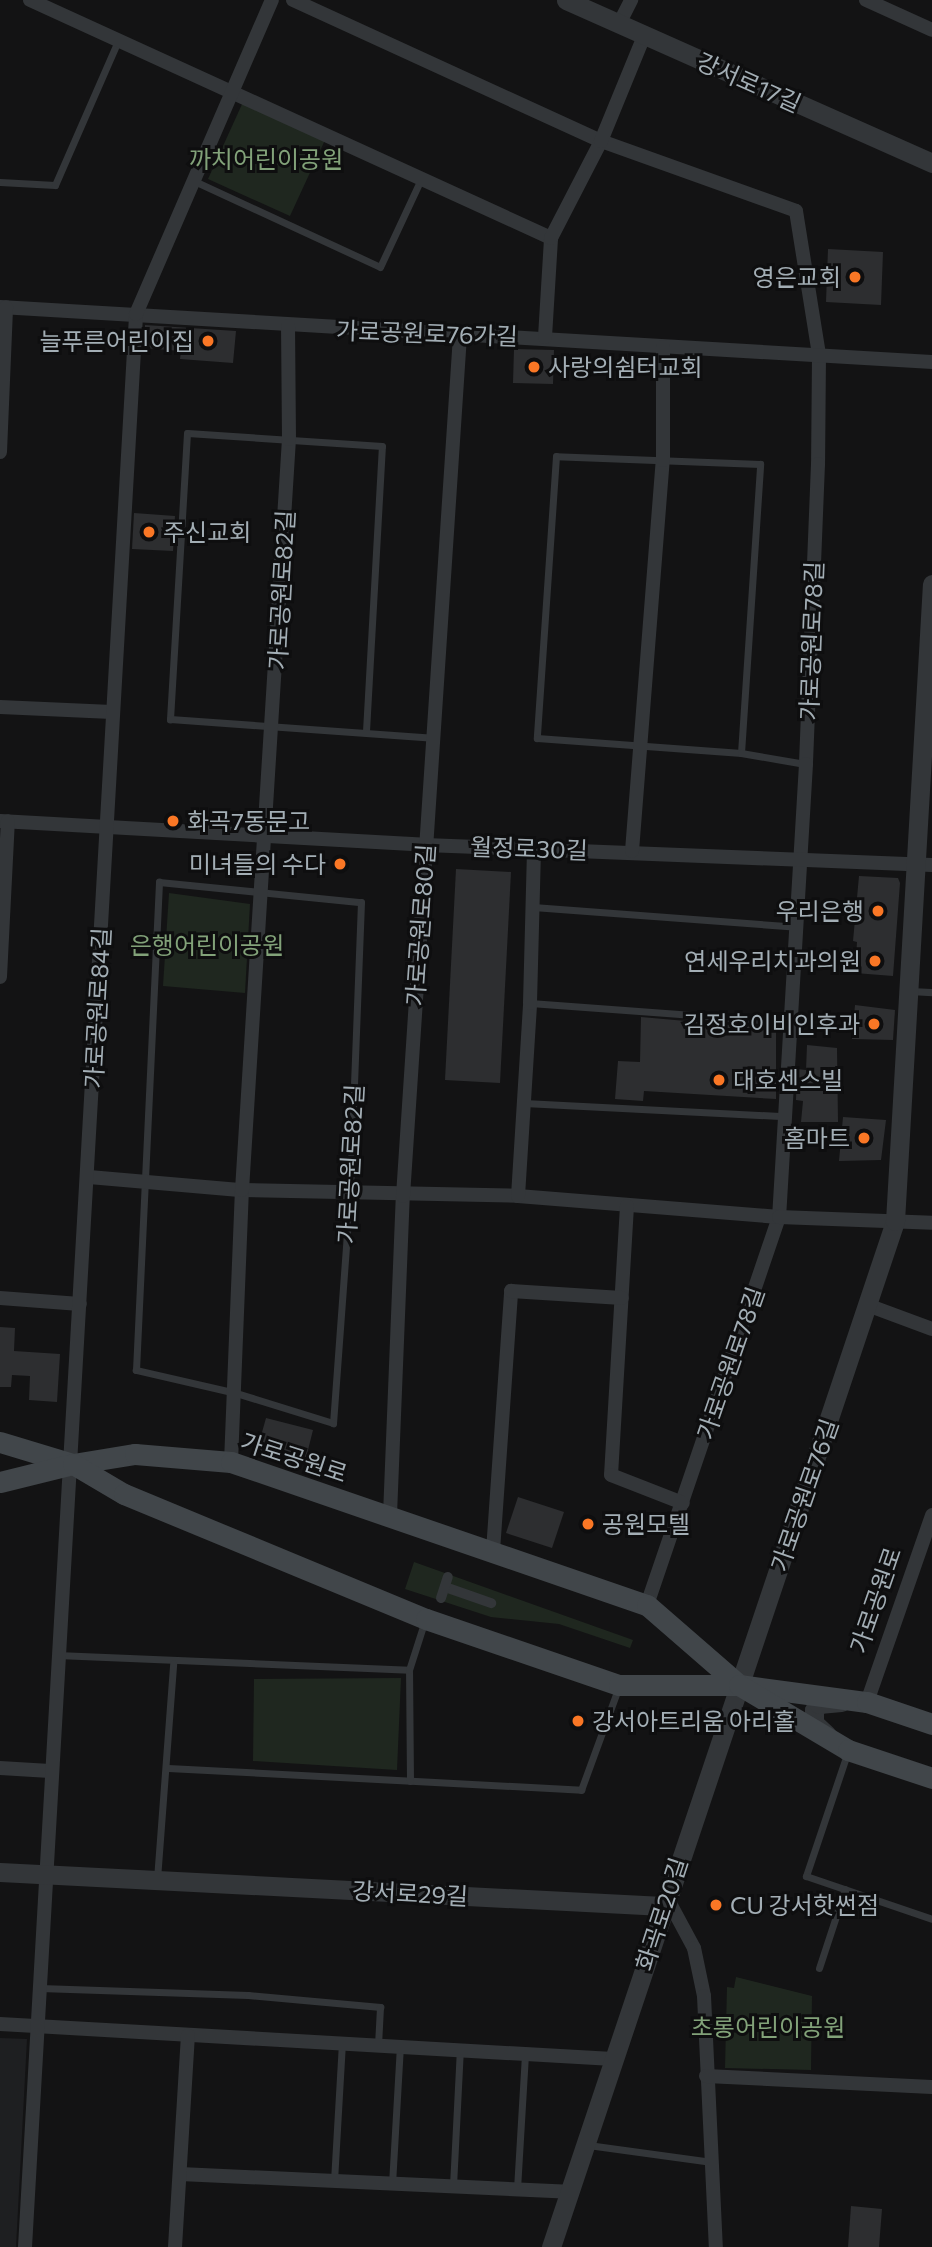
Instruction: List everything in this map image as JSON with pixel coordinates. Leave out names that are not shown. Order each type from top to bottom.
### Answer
[{"type":"main road","name":"가로공원로","points":[[0,1441],[73,1464],[124,1494],[426,1619],[619,1685],[739,1685],[867,1702],[932,1724]]},
{"type":"main road","name":"가로공원로","points":[[0,1482],[73,1464],[135,1454],[231,1462],[647,1605],[739,1685],[848,1750],[932,1778]]},
{"type":"street","points":[[30,0],[234,90],[551,238]]},
{"type":"street","name":"가로공원로84길","points":[[25,2247],[56,1655],[73,1464],[79,1304],[89,1177],[112,712],[136,314],[191,180],[234,90],[272,0]]},
{"type":"street","points":[[293,0],[601,141]]},
{"type":"street","name":"강서로17길","points":[[566,0],[932,163]]},
{"type":"street","points":[[619,24],[631,0]]},
{"type":"street","points":[[866,0],[932,30]]},
{"type":"street","points":[[545,337],[551,238],[601,141],[644,36]]},
{"type":"street","name":"가로공원로78길","points":[[601,141],[796,211],[818,355],[806,764],[779,1217],[647,1605]]},
{"type":"street","name":"가로공원로76가길","points":[[0,452],[3,307],[136,314],[288,327],[460,336],[545,337],[663,347],[932,362]]},
{"type":"street","name":"가로공원로82길","points":[[231,1462],[236,1393],[242,1189],[289,439],[288,327]]},
{"type":"street","name":"가로공원로80길","points":[[390,1515],[403,1196],[460,336]]},
{"type":"street","points":[[632,851],[663,460],[663,347]]},
{"type":"street","name":"가로공원로76길","points":[[739,1685],[870,1306],[895,1222],[910,990],[925,864],[932,584]]},
{"type":"street","points":[[0,707],[112,712]]},
{"type":"street","points":[[0,977],[4,821]]},
{"type":"street","name":"월정로30길","points":[[4,821],[425,845],[799,857],[925,864]]},
{"type":"street","points":[[518,1196],[521,1103],[530,1003],[534,850]]},
{"type":"street","points":[[89,1177],[143,1184],[242,1189],[403,1196],[518,1196],[779,1217],[932,1223]]},
{"type":"street","points":[[627,1206],[611,1475],[683,1503]]},
{"type":"street","points":[[493,1551],[511,1291],[622,1298]]},
{"type":"street","points":[[0,1298],[79,1304]]},
{"type":"street","points":[[870,1306],[932,1329]]},
{"type":"street","name":"가로공원로","points":[[867,1702],[932,1515]]},
{"type":"street","points":[[445,1587],[491,1603]]},
{"type":"street","name":"화곡로20길","points":[[551,2247],[739,1685]]},
{"type":"street","points":[[848,1750],[814,1723],[814,1710],[830,1701],[867,1702]]},
{"type":"street","points":[[0,1768],[50,1771]]},
{"type":"street","name":"강서로29길","points":[[0,1872],[665,1901]]},
{"type":"street","points":[[665,1901],[694,1948],[704,1996],[716,2247]]},
{"type":"street","points":[[0,2024],[613,2059]]},
{"type":"street","points":[[175,2247],[188,2035]]},
{"type":"street","points":[[706,2076],[932,2087]]},
{"type":"street","points":[[180,2174],[569,2192]]},
{"type":"lane","points":[[0,182],[55,185],[118,40]]},
{"type":"lane","points":[[191,180],[380,267],[422,176]]},
{"type":"lane","points":[[366,731],[382,446],[187,433],[170,719],[366,731],[432,738]]},
{"type":"lane","points":[[741,753],[760,464],[556,456],[537,738],[741,753],[806,764]]},
{"type":"lane","name":"가로공원로82길","points":[[159,882],[261,895],[360,902],[350,1192],[333,1423],[236,1393],[136,1370],[143,1184],[159,882]]},
{"type":"lane","points":[[533,907],[796,927]]},
{"type":"lane","points":[[910,990],[932,992]]},
{"type":"lane","points":[[530,1003],[789,1022]]},
{"type":"lane","points":[[521,1103],[785,1116]]},
{"type":"lane","points":[[410,1781],[409,1670],[426,1619]]},
{"type":"lane","points":[[56,1655],[173,1664],[409,1670]]},
{"type":"lane","points":[[157,1880],[168,1768],[173,1664]]},
{"type":"lane","points":[[168,1768],[581,1790],[619,1685]]},
{"type":"lane","points":[[848,1750],[806,1876],[932,1919]]},
{"type":"lane","points":[[819,1968],[845,1889]]},
{"type":"lane","points":[[40,1989],[248,1995],[380,2007],[379,2045]]},
{"type":"lane","points":[[334,2182],[342,2043]]},
{"type":"lane","points":[[392,2184],[400,2047]]},
{"type":"lane","points":[[453,2187],[460,2050]]},
{"type":"lane","points":[[517,2190],[525,2054]]},
{"type":"lane","points":[[585,2144],[712,2162]]},
{"type":"shaded area","points":[[0,2038],[27,2039],[16,2247],[0,2247]]},
{"type":"green space","name":"까치어린이공원","points":[[243,102],[325,140],[290,216],[208,179]]},
{"type":"green space","name":"은행어린이공원","points":[[169,893],[250,904],[245,993],[163,986]]},
{"type":"green space","points":[[414,1562],[633,1640],[630,1648],[559,1624],[491,1617],[405,1589]]},
{"type":"green space","points":[[401,1678],[397,1770],[253,1761],[254,1679]]},
{"type":"green space","name":"초롱어린이공원","points":[[736,1977],[812,1996],[811,2070],[725,2068],[727,1987],[734,1988]]},
{"type":"building","name":"영은교회","points":[[828,249],[883,252],[881,305],[826,302]]},
{"type":"building","name":"늘푸른어린이집","points":[[145,325],[236,331],[233,363],[180,359],[181,351],[144,348]]},
{"type":"building","name":"사랑의쉼터교회","points":[[514,349],[554,350],[553,384],[513,383]]},
{"type":"building","name":"주신교회","points":[[134,513],[175,516],[173,551],[132,549]]},
{"type":"building","points":[[456,869],[511,872],[500,1083],[445,1080]]},
{"type":"building","points":[[859,876],[898,878],[900,883],[893,976],[855,973],[857,942],[853,941]]},
{"type":"building","name":"김정호이비인후과","points":[[855,1005],[895,1010],[893,1040],[852,1039]]},
{"type":"building","points":[[641,1017],[776,1029],[776,1099],[644,1091],[643,1101],[615,1099],[618,1061],[640,1062]]},
{"type":"building","points":[[807,1045],[837,1048],[838,1122],[801,1122],[803,1101],[796,1100],[797,1069],[806,1070]]},
{"type":"building","points":[[843,1117],[886,1120],[881,1160],[839,1161]]},
{"type":"building","points":[[0,1327],[15,1328],[14,1351],[60,1354],[57,1402],[29,1400],[30,1376],[12,1375],[11,1387],[0,1387]]},
{"type":"building","points":[[266,1418],[313,1430],[305,1462],[257,1450]]},
{"type":"building","points":[[518,1497],[564,1512],[552,1548],[506,1533]]},
{"type":"building","points":[[851,2206],[882,2209],[879,2247],[848,2247]]},
{"type":"place","name":"영은교회","points":[[855,277]]},
{"type":"place","name":"늘푸른어린이집","points":[[208,341]]},
{"type":"place","name":"사랑의쉼터교회","points":[[534,367]]},
{"type":"place","name":"주신교회","points":[[149,532]]},
{"type":"place","name":"화곡7동문고","points":[[173,821]]},
{"type":"place","name":"미녀들의 수다","points":[[340,864]]},
{"type":"place","name":"우리은행","points":[[878,911]]},
{"type":"place","name":"연세우리치과의원","points":[[875,961]]},
{"type":"place","name":"김정호이비인후과","points":[[874,1024]]},
{"type":"place","name":"대호센스빌","points":[[719,1080]]},
{"type":"place","name":"홈마트","points":[[864,1138]]},
{"type":"place","name":"공원모텔","points":[[588,1524]]},
{"type":"place","name":"강서아트리움 아리홀","points":[[578,1721]]},
{"type":"place","name":"CU 강서핫썬점","points":[[716,1905]]}]
